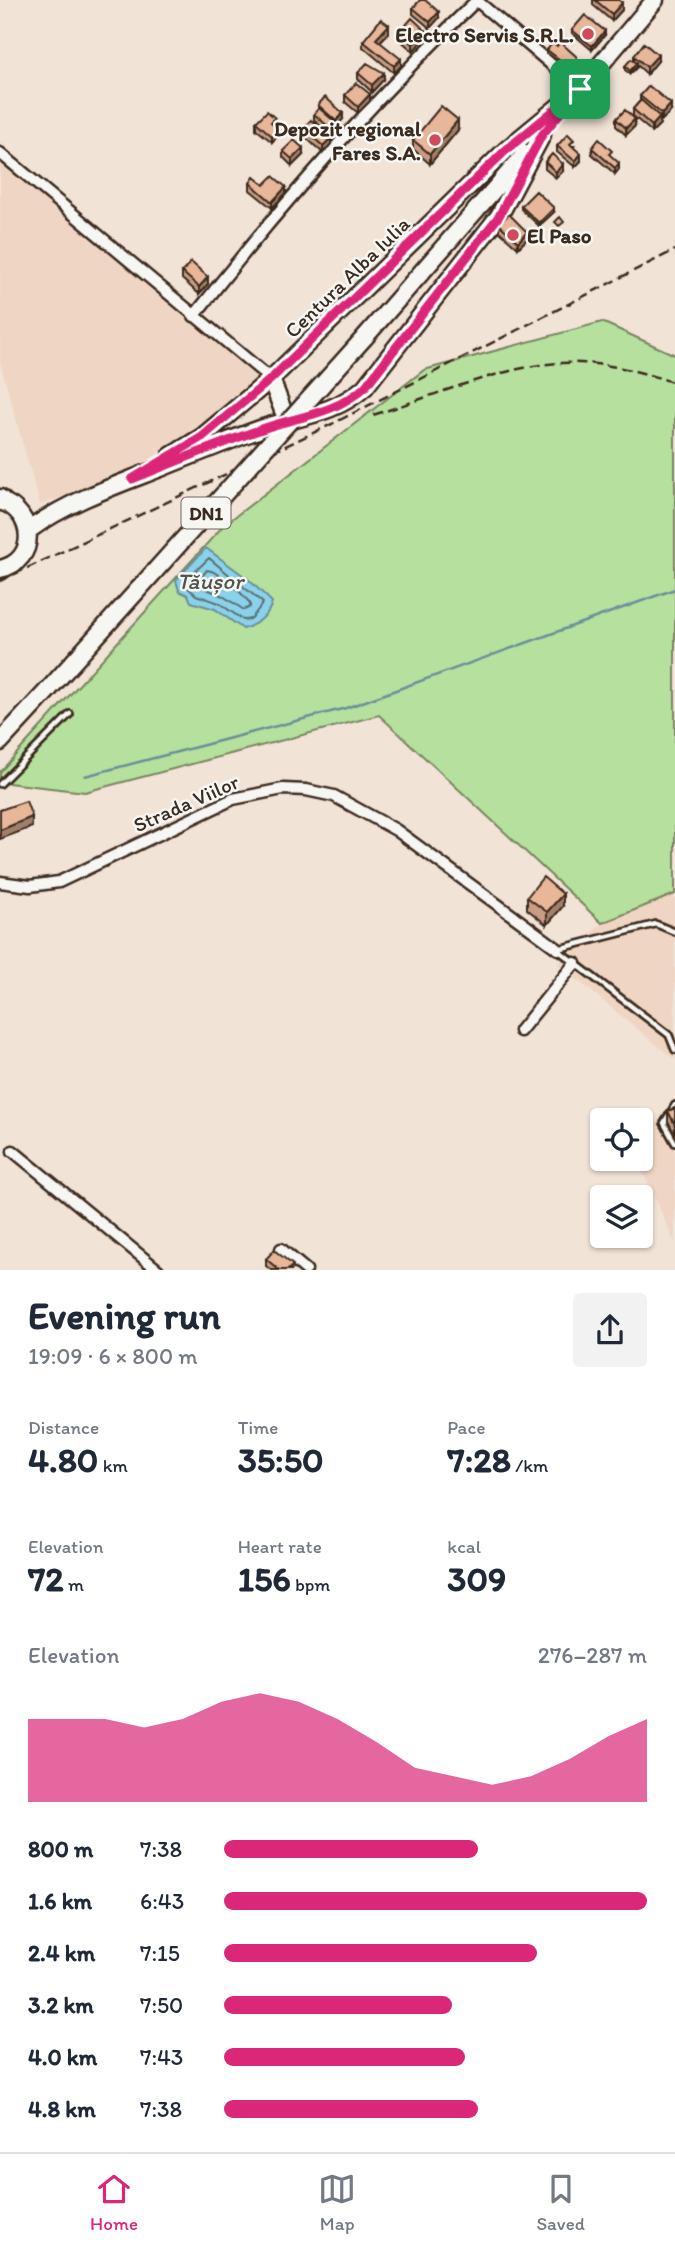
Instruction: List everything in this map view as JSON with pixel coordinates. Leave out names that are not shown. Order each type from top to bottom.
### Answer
[{"type":"main road","name":"DN1","points":[[0,743],[364,338],[656,0]]},
{"type":"main road","name":"Centura Alba Iulia","points":[[132,479],[202,437],[271,379],[506,150],[580,89]]},
{"type":"main road","name":"Centura Alba Iulia","points":[[29,530],[81,500],[132,479],[287,421],[329,411],[348,402],[365,387],[499,216],[542,135]]},
{"type":"main road","points":[[271,379],[287,421]]},
{"type":"main road","points":[[0,569],[17,562],[24,553],[29,530],[19,511],[1,500]]},
{"type":"main road","name":"Centura Alba Iulia","points":[[19,511],[81,500]]},
{"type":"street","points":[[194,316],[253,241],[439,37],[477,0],[580,89]]},
{"type":"street","points":[[2,155],[271,379]]},
{"type":"street","name":"Strada Viilor","points":[[0,882],[30,887],[60,881],[233,799],[283,789],[306,790],[334,796],[386,824],[558,949]]},
{"type":"street","points":[[520,1031],[575,963]]},
{"type":"street","points":[[13,1151],[158,1270]]},
{"type":"street","points":[[281,1249],[306,1270]]},
{"type":"lane","points":[[0,784],[70,714]]},
{"type":"lane","points":[[558,949],[656,924],[675,932]]},
{"type":"lane","points":[[558,949],[672,1035],[675,1050]]},
{"type":"lane","points":[[675,1105],[664,1123],[675,1143]]},
{"type":"shaded area","points":[[0,160],[261,378],[212,418],[133,470],[40,505],[0,363]]},
{"type":"shaded area","points":[[675,894],[675,1060],[558,964],[602,923]]},
{"type":"shaded area","points":[[675,1101],[675,1243],[653,1194],[653,1185],[649,1185],[642,1171],[653,1171],[653,1127]]},
{"type":"green space","points":[[602,322],[675,355],[675,894],[602,923],[379,715],[85,792],[0,782],[0,772],[223,526],[424,370]]},
{"type":"water","name":"Tăușor","points":[[206,548],[248,579],[272,602],[265,616],[243,629],[215,609],[191,602],[188,595],[179,591],[176,580]]},
{"type":"building","points":[[420,0],[425,0],[439,12],[430,22],[413,8]]},
{"type":"building","points":[[595,0],[619,0],[622,3],[612,14]]},
{"type":"building","name":"Electro Servis S.R.L.","points":[[585,15],[605,31],[592,46],[572,30]]},
{"type":"building","points":[[412,18],[426,31],[413,44],[399,33]]},
{"type":"building","points":[[381,19],[389,25],[376,39],[401,59],[394,66],[363,41]]},
{"type":"building","points":[[553,42],[557,46],[560,42],[577,57],[571,68],[547,50]]},
{"type":"building","points":[[644,43],[658,55],[647,67],[634,56]]},
{"type":"building","points":[[631,59],[637,63],[630,71],[625,66]]},
{"type":"building","points":[[367,63],[384,73],[372,85],[358,73]]},
{"type":"building","points":[[356,83],[370,94],[358,107],[345,95]]},
{"type":"building","points":[[649,86],[671,104],[662,114],[640,96]]},
{"type":"building","points":[[325,97],[343,113],[336,121],[318,105]]},
{"type":"building","points":[[641,100],[660,117],[652,126],[633,109]]},
{"type":"building","name":"Depozit regional Fares S.A.","points":[[441,106],[458,120],[430,154],[413,140]]},
{"type":"building","points":[[319,108],[335,122],[330,128],[314,114]]},
{"type":"building","points":[[625,110],[635,119],[626,128],[616,119]]},
{"type":"building","points":[[267,111],[275,118],[271,122],[279,129],[272,136],[256,122]]},
{"type":"building","points":[[311,120],[331,138],[323,146],[303,128]]},
{"type":"building","points":[[568,134],[574,140],[570,144],[581,154],[575,161],[557,146]]},
{"type":"building","points":[[599,139],[612,151],[609,154],[619,163],[615,168],[592,148]]},
{"type":"building","points":[[294,140],[303,148],[292,159],[283,151]]},
{"type":"building","points":[[552,154],[563,164],[556,172],[545,162]]},
{"type":"building","points":[[273,176],[286,187],[272,202],[250,183],[254,177],[264,185]]},
{"type":"building","points":[[536,191],[554,208],[539,223],[521,206]]},
{"type":"building","points":[[509,214],[527,232],[518,242],[499,224]]},
{"type":"building","points":[[560,217],[564,222],[559,226],[555,222]]},
{"type":"building","points":[[191,262],[208,277],[199,287],[182,272]]},
{"type":"building","points":[[26,801],[32,817],[0,830],[0,810]]},
{"type":"building","points":[[543,877],[563,894],[547,912],[527,897]]},
{"type":"building","points":[[675,1108],[675,1125],[668,1111]]},
{"type":"building","points":[[274,1250],[293,1265],[288,1270],[279,1270],[266,1259]]},
{"type":"waterway","points":[[85,776],[346,708],[675,589]]},
{"type":"railway","points":[[0,581],[332,424],[675,250]]},
{"type":"railway","points":[[373,415],[490,376],[537,365],[589,363],[618,367],[675,383]]},
{"type":"place","name":"Electro Servis S.R.L.","points":[[588,34]]},
{"type":"place","name":"Depozit regional Fares S.A.","points":[[435,140]]},
{"type":"place","name":"El Paso","points":[[513,235]]},
{"type":"route","points":[[580,89],[542,135],[499,216],[365,387],[348,402],[329,411],[262,429],[132,479],[202,437],[271,379],[506,150],[580,89]]}]
